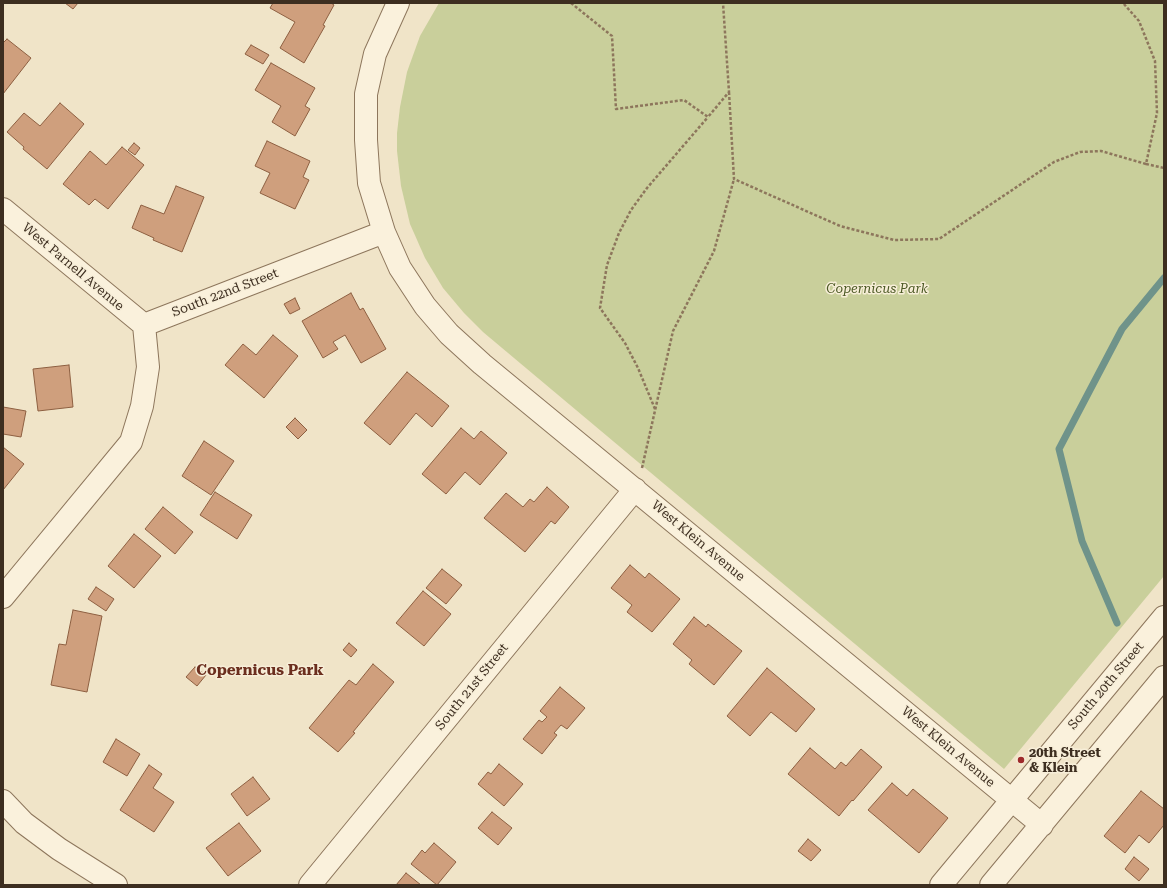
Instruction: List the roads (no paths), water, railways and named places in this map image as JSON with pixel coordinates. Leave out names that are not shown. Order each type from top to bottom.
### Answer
[{"type":"street","points":[[384,232],[369,183],[366,140],[366,94],[375,54],[398,3]]},
{"type":"street","name":"West Parnell Avenue","points":[[3,208],[144,325]]},
{"type":"street","name":"South 22nd Street","points":[[144,325],[384,232]]},
{"type":"street","name":"West Klein Avenue","points":[[384,232],[400,268],[424,306],[449,334],[482,364],[1042,825]]},
{"type":"street","points":[[3,597],[131,442],[142,406],[148,367],[144,325]]},
{"type":"street","name":"South 21st Street","points":[[310,885],[634,489]]},
{"type":"street","name":"South 20th Street","points":[[942,885],[1164,617]]},
{"type":"street","points":[[991,885],[1164,676]]},
{"type":"street","points":[[3,801],[30,828],[116,885]]},
{"type":"waterway","points":[[1117,623],[1082,541],[1059,449],[1122,329],[1164,278]]},
{"type":"place","name":"20th Street & Klein","points":[[1021,760]]},
{"type":"district","name":"Copernicus Park","points":[[260,671]]}]
